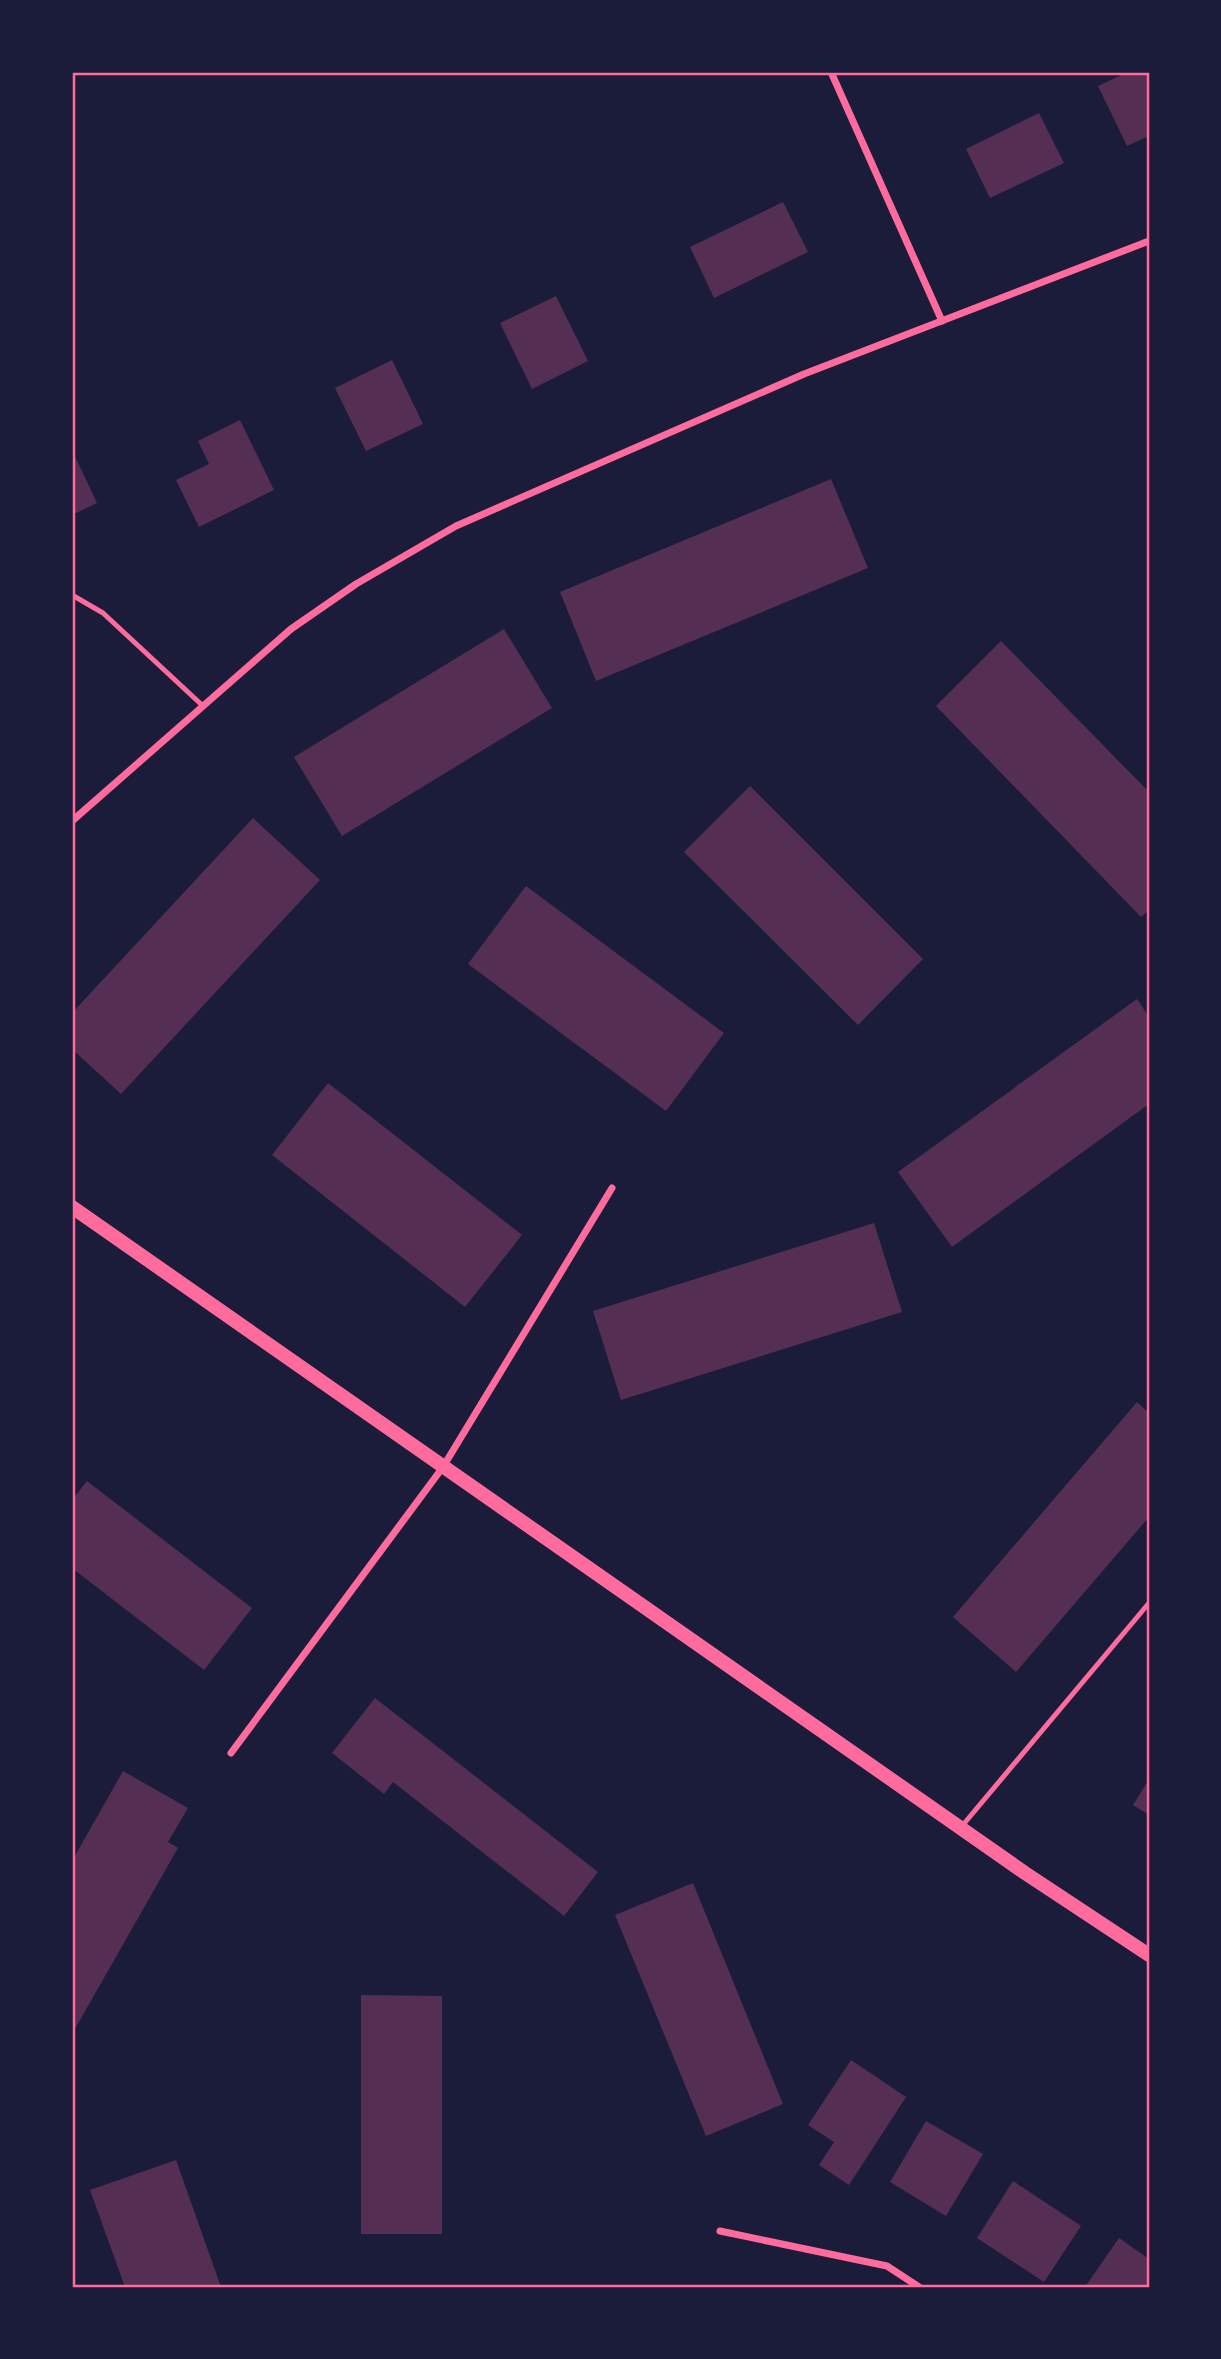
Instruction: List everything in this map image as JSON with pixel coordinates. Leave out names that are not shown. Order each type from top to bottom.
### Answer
[{"type":"main road","points":[[72,1208],[960,1828],[1149,1955]]},
{"type":"street","points":[[831,72],[942,321]]},
{"type":"street","points":[[72,821],[291,629],[356,584],[456,526],[804,374],[1149,241]]},
{"type":"street","points":[[231,1754],[443,1467],[612,1188]]},
{"type":"street","points":[[720,2231],[887,2266],[919,2287]]},
{"type":"lane","points":[[72,595],[103,613],[203,706]]},
{"type":"lane","points":[[960,1828],[1149,1603]]},
{"type":"building","points":[[1128,72],[1149,72],[1149,136],[1127,146],[1098,86]]},
{"type":"building","points":[[1039,113],[1064,163],[990,198],[966,149]]},
{"type":"building","points":[[783,202],[808,252],[714,298],[690,247]]},
{"type":"building","points":[[556,296],[588,361],[532,389],[500,323]]},
{"type":"building","points":[[392,360],[423,424],[366,451],[335,388]]},
{"type":"building","points":[[240,420],[274,490],[199,527],[176,480],[209,464],[198,441]]},
{"type":"building","points":[[72,450],[97,503],[72,515]]},
{"type":"building","points":[[831,479],[868,568],[596,681],[560,592]]},
{"type":"building","points":[[504,629],[552,708],[342,836],[294,757]]},
{"type":"building","points":[[1001,641],[1149,792],[1149,910],[1141,917],[936,706]]},
{"type":"building","points":[[750,786],[923,959],[858,1025],[684,852]]},
{"type":"building","points":[[253,818],[320,880],[121,1094],[72,1049],[72,1013]]},
{"type":"building","points":[[526,886],[724,1033],[666,1111],[468,964]]},
{"type":"building","points":[[1137,999],[1149,1017],[1149,1104],[952,1247],[898,1172]]},
{"type":"building","points":[[328,1083],[522,1235],[465,1307],[272,1155]]},
{"type":"building","points":[[874,1223],[902,1312],[621,1400],[593,1311]]},
{"type":"building","points":[[1137,1402],[1149,1413],[1149,1517],[1016,1672],[953,1617]]},
{"type":"building","points":[[87,1481],[252,1608],[204,1670],[72,1568],[72,1500]]},
{"type":"building","points":[[375,1698],[598,1872],[564,1916],[393,1782],[384,1794],[332,1753]]},
{"type":"building","points":[[123,1771],[188,1808],[168,1842],[178,1848],[72,2034],[72,1861]]},
{"type":"building","points":[[1149,1779],[1149,1815],[1133,1805]]},
{"type":"building","points":[[693,1883],[783,2104],[706,2136],[615,1915]]},
{"type":"building","points":[[361,1995],[442,1996],[442,2234],[361,2234]]},
{"type":"building","points":[[851,2060],[906,2097],[849,2185],[819,2165],[834,2142],[808,2125]]},
{"type":"building","points":[[926,2121],[983,2154],[946,2216],[890,2182]]},
{"type":"building","points":[[176,2160],[221,2287],[125,2287],[90,2190]]},
{"type":"building","points":[[1013,2181],[1081,2226],[1044,2282],[977,2238]]},
{"type":"building","points":[[1119,2238],[1149,2259],[1149,2287],[1085,2287]]}]
